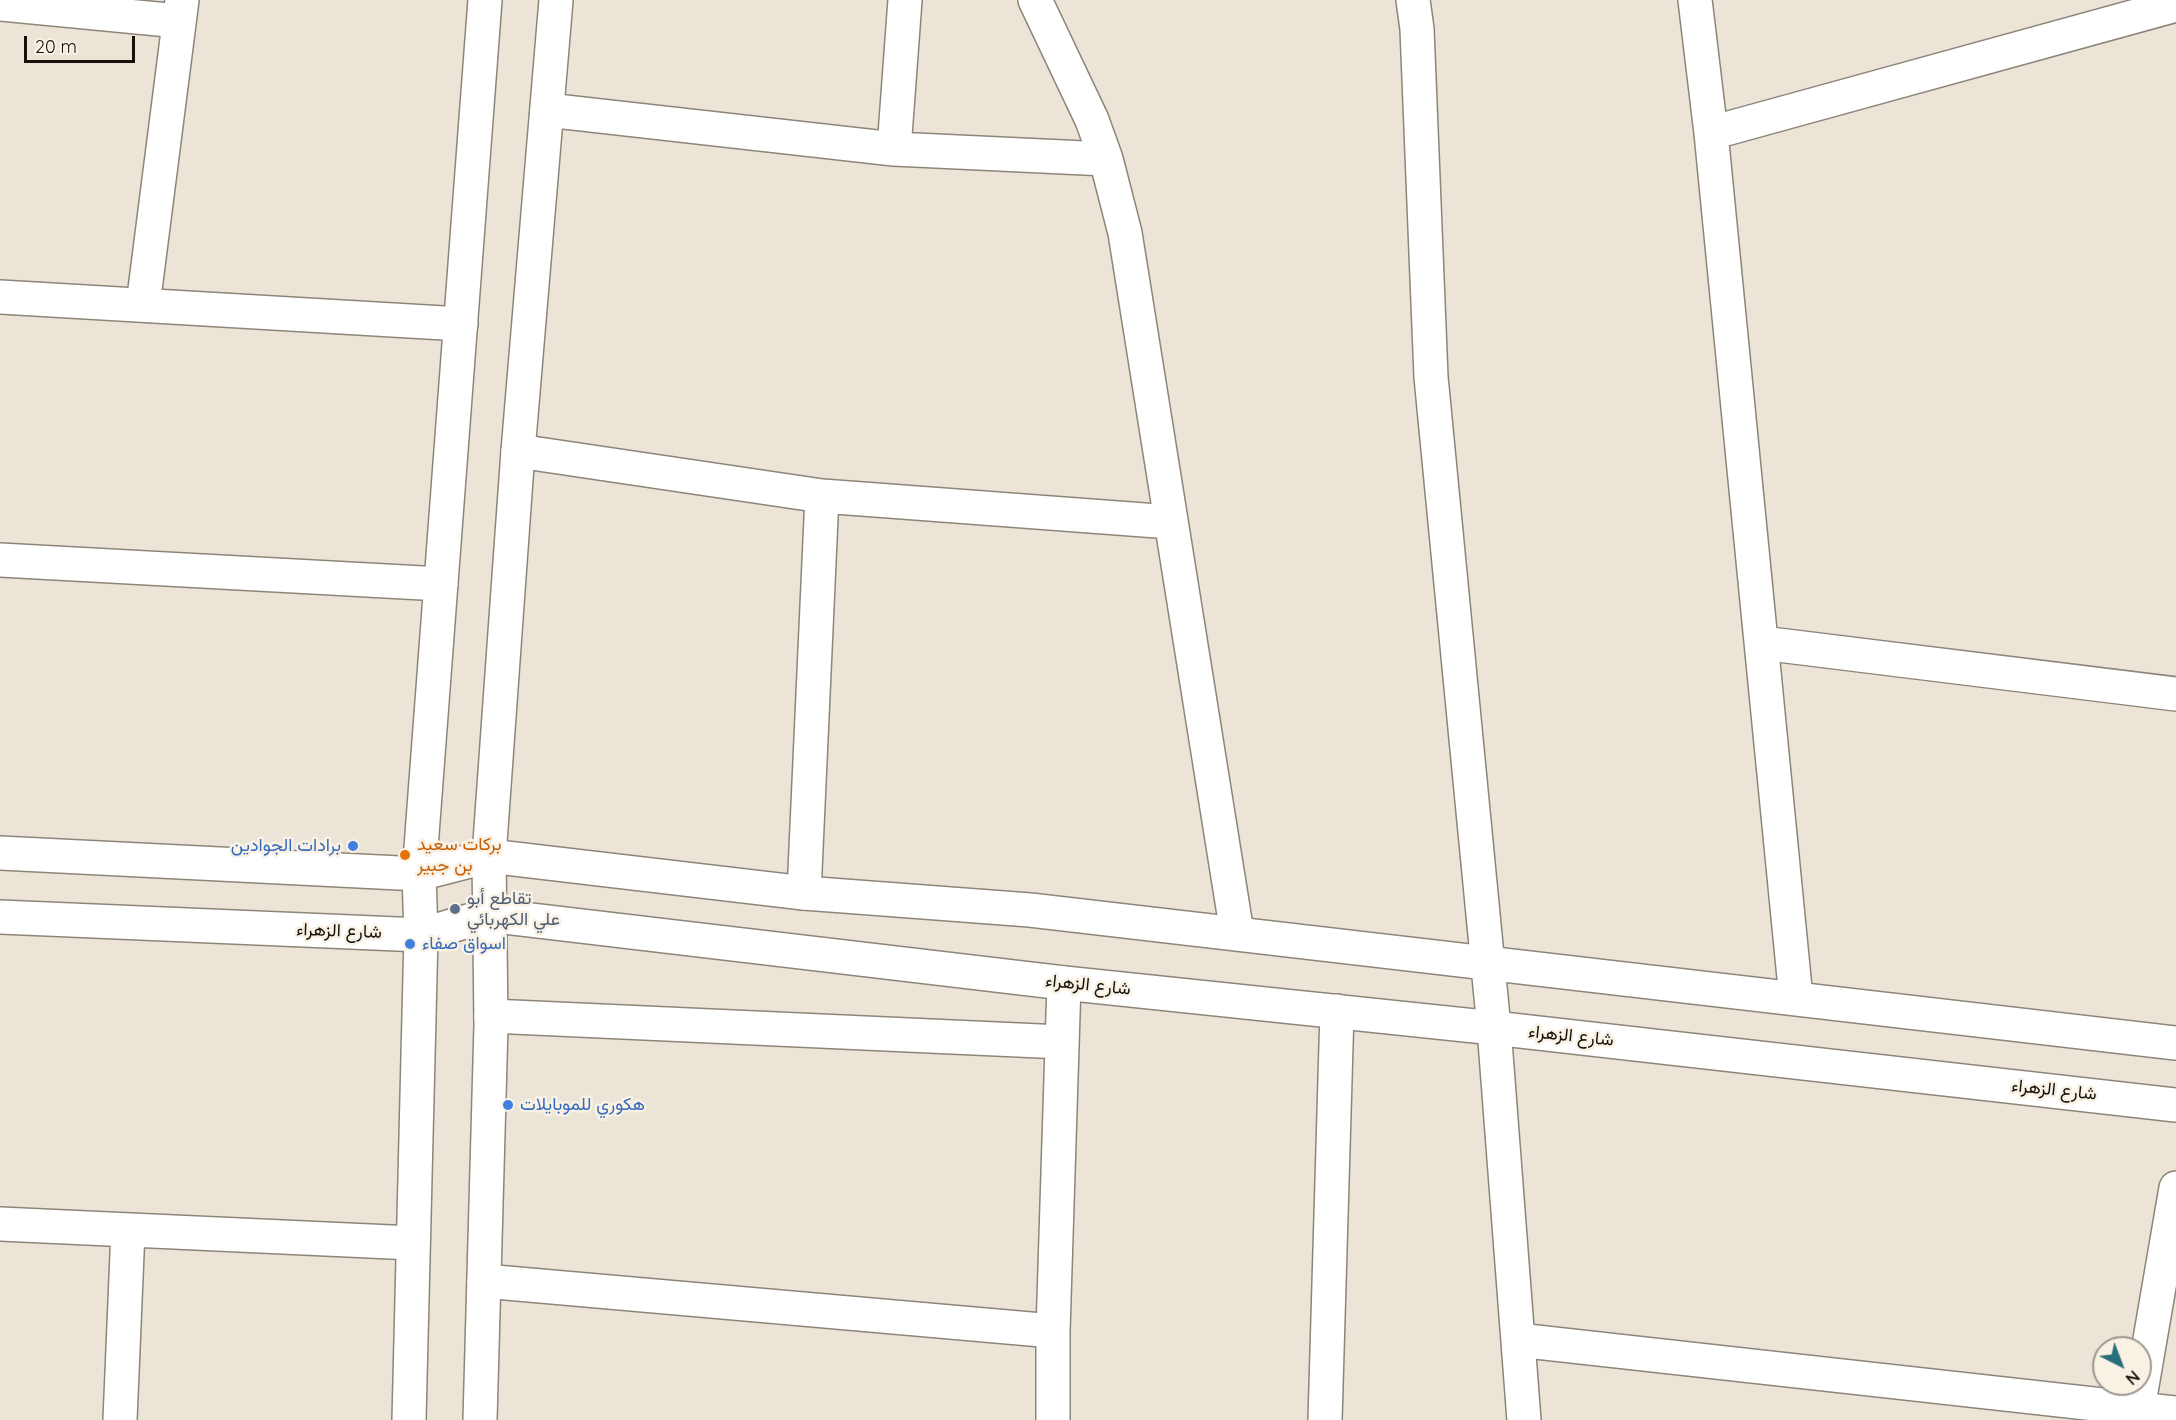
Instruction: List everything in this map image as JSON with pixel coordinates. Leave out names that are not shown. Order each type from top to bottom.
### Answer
[{"type":"street","points":[[409,1420],[421,935],[419,874],[485,0]]},
{"type":"street","points":[[480,1420],[491,1016],[489,856],[518,451],[556,0]]},
{"type":"street","points":[[894,149],[904,0]]},
{"type":"street","points":[[1035,0],[1075,82],[1106,159],[1125,233],[1236,933]]},
{"type":"street","points":[[1413,0],[1417,30],[1431,377],[1494,1028],[1524,1420]]},
{"type":"street","points":[[1695,0],[1711,133],[1796,998]]},
{"type":"street","points":[[0,4],[181,11],[143,305]]},
{"type":"street","points":[[1711,133],[2176,5]]},
{"type":"street","points":[[546,110],[894,149],[1106,159]]},
{"type":"street","points":[[0,297],[461,324]]},
{"type":"street","points":[[518,451],[822,496],[1171,522]]},
{"type":"street","points":[[804,893],[822,496]]},
{"type":"street","points":[[0,560],[441,584]]},
{"type":"street","points":[[1762,643],[2176,694]]},
{"type":"street","points":[[0,853],[419,874],[489,856],[804,893],[1030,910],[1488,961],[2176,1043]]},
{"type":"street","name":"شارع الزهراء","points":[[0,917],[421,935],[488,915],[1064,983],[1494,1028],[2176,1105]]},
{"type":"street","points":[[1053,1420],[1053,1331],[1064,983]]},
{"type":"street","points":[[1324,1420],[1337,1011]]},
{"type":"street","points":[[491,1016],[1062,1042]]},
{"type":"street","points":[[2138,1408],[2176,1188]]},
{"type":"street","points":[[0,1224],[413,1243]]},
{"type":"street","points":[[120,1420],[128,1230]]},
{"type":"street","points":[[484,1281],[1053,1331]]},
{"type":"street","points":[[1518,1340],[2176,1413]]},
{"type":"place","name":"برادات الجوادين","points":[[353,846]]},
{"type":"place","name":"بركات سعيد بن جبير","points":[[405,855]]},
{"type":"place","name":"تقاطع أبو علي الكهربائي","points":[[455,909]]},
{"type":"place","name":"اسواق صفاء","points":[[410,944]]},
{"type":"place","name":"هكوري للموبايلات","points":[[508,1105]]}]
